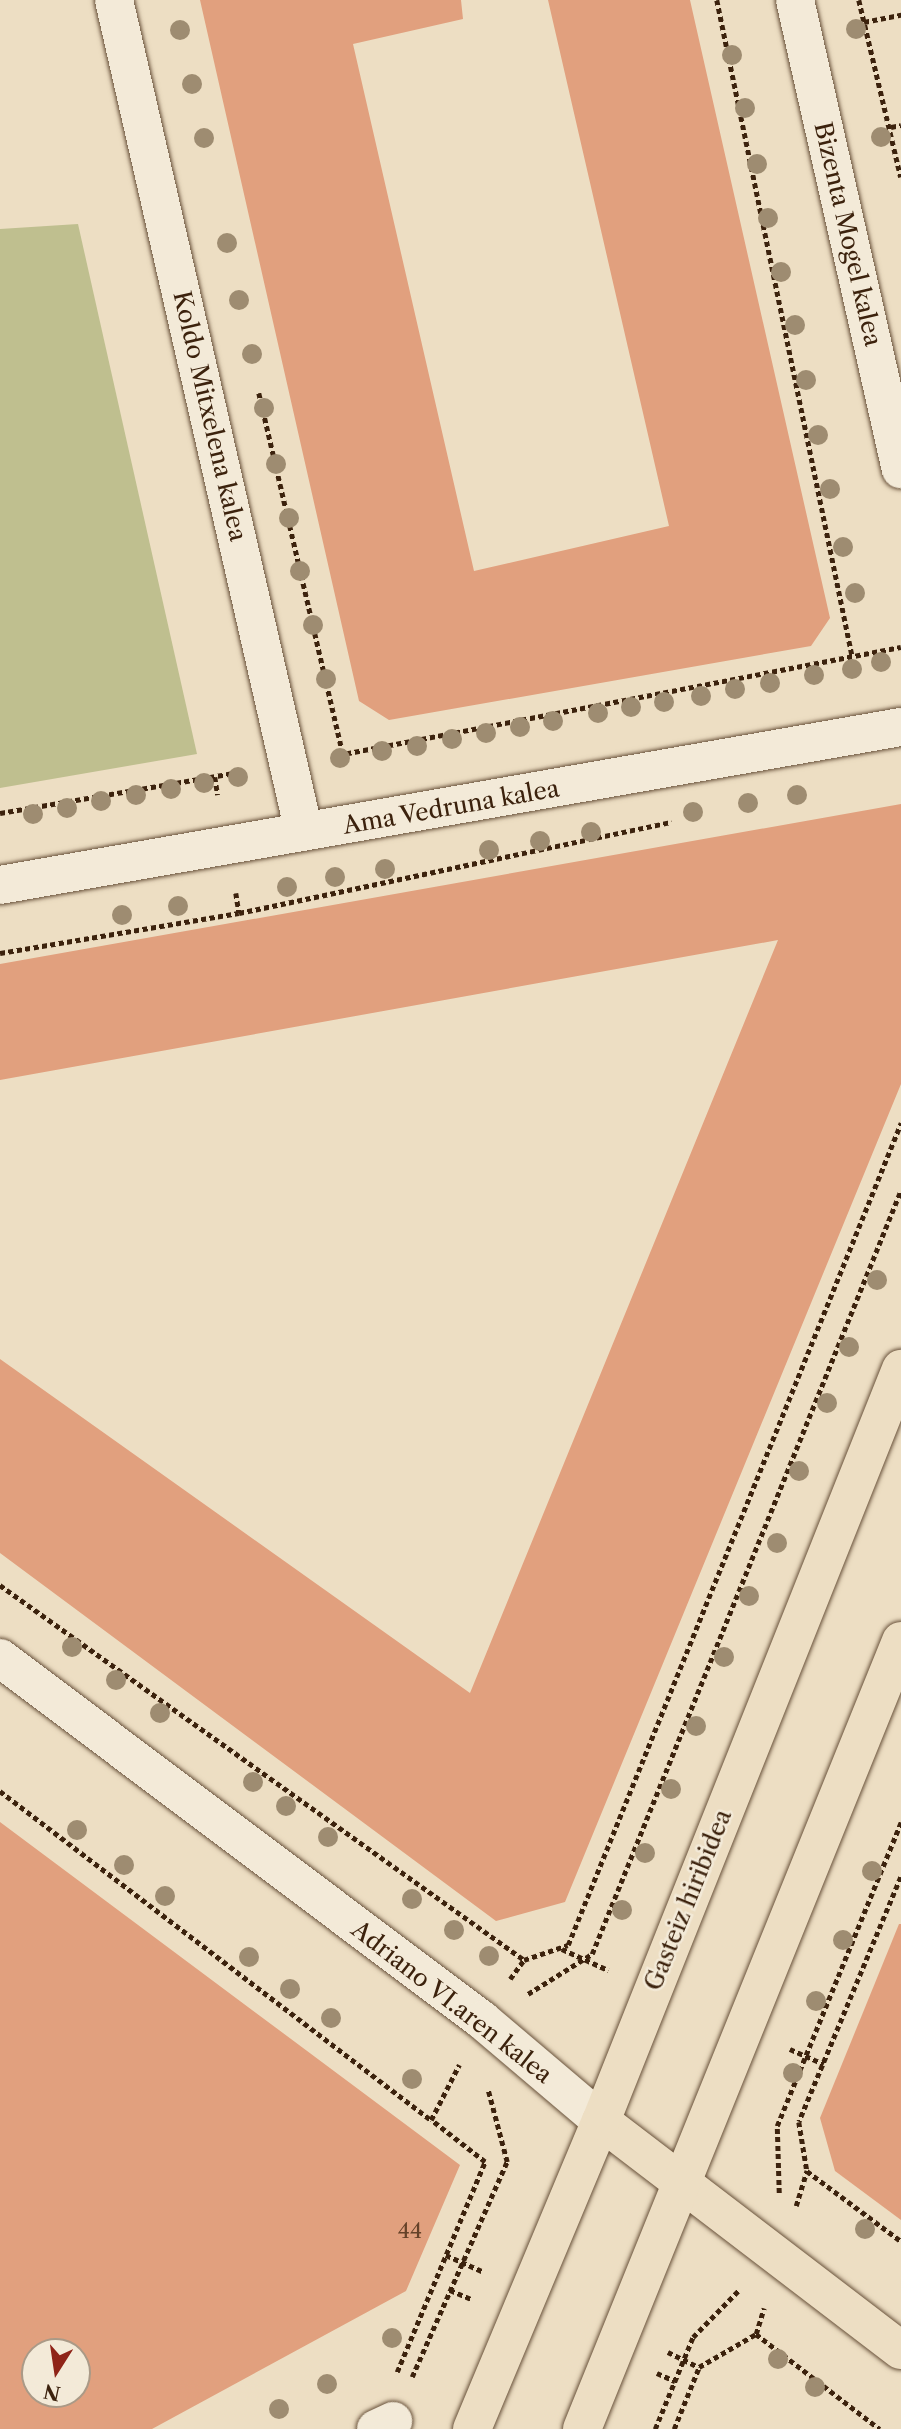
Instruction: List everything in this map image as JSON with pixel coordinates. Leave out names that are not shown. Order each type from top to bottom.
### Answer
[{"type":"main road","name":"Gasteiz hiribidea","points":[[472,2429],[601,2121],[901,1369]]},
{"type":"main road","points":[[582,2429],[901,1642]]},
{"type":"main road","name":"Adriano VI.aren kalea","points":[[601,2121],[681,2186],[901,2350]]},
{"type":"street","name":"Koldo Mitxelena kalea","points":[[114,0],[304,832]]},
{"type":"street","name":"Bizenta Mogel kalea","points":[[795,0],[901,469]]},
{"type":"street","name":"Ama Vedruna kalea","points":[[0,885],[901,727]]},
{"type":"street","name":"Adriano VI.aren kalea","points":[[0,1658],[489,2027],[601,2121]]},
{"type":"path","points":[[717,0],[852,655]]},
{"type":"path","points":[[859,0],[901,177]]},
{"type":"path","points":[[864,22],[901,15]]},
{"type":"path","points":[[891,127],[901,125]]},
{"type":"path","points":[[0,813],[290,764],[901,647]]},
{"type":"path","points":[[0,953],[239,913],[685,819]]},
{"type":"path","points":[[431,2120],[489,2027],[524,1960],[568,1945],[901,1123]]},
{"type":"path","points":[[387,2412],[507,2162],[489,2103],[486,2069],[489,2027],[515,2001],[592,1954],[901,1190]]},
{"type":"path","points":[[0,1586],[524,1960]]},
{"type":"path","points":[[0,1791],[485,2162],[387,2412]]},
{"type":"path","points":[[655,2429],[693,2337],[732,2301],[758,2244],[779,2192],[778,2126],[901,1822]]},
{"type":"path","points":[[901,1877],[799,2122],[807,2171],[901,2241]]},
{"type":"path","points":[[674,2429],[699,2367],[756,2334],[880,2429]]},
{"type":"green space","points":[[78,224],[197,754],[0,788],[0,229]]},
{"type":"building","points":[[200,0],[461,0],[463,19],[353,44],[474,571],[669,526],[548,0],[690,0],[830,618],[811,646],[389,720],[359,701]]},
{"type":"building","points":[[901,804],[901,1084],[565,1902],[496,1921],[0,1553],[0,1359],[470,1693],[778,940],[0,1080],[0,964]]},
{"type":"building","points":[[0,1822],[460,2165],[406,2291],[152,2429],[0,2429]]},
{"type":"building","points":[[899,1924],[901,2220],[835,2171],[820,2118]]}]
